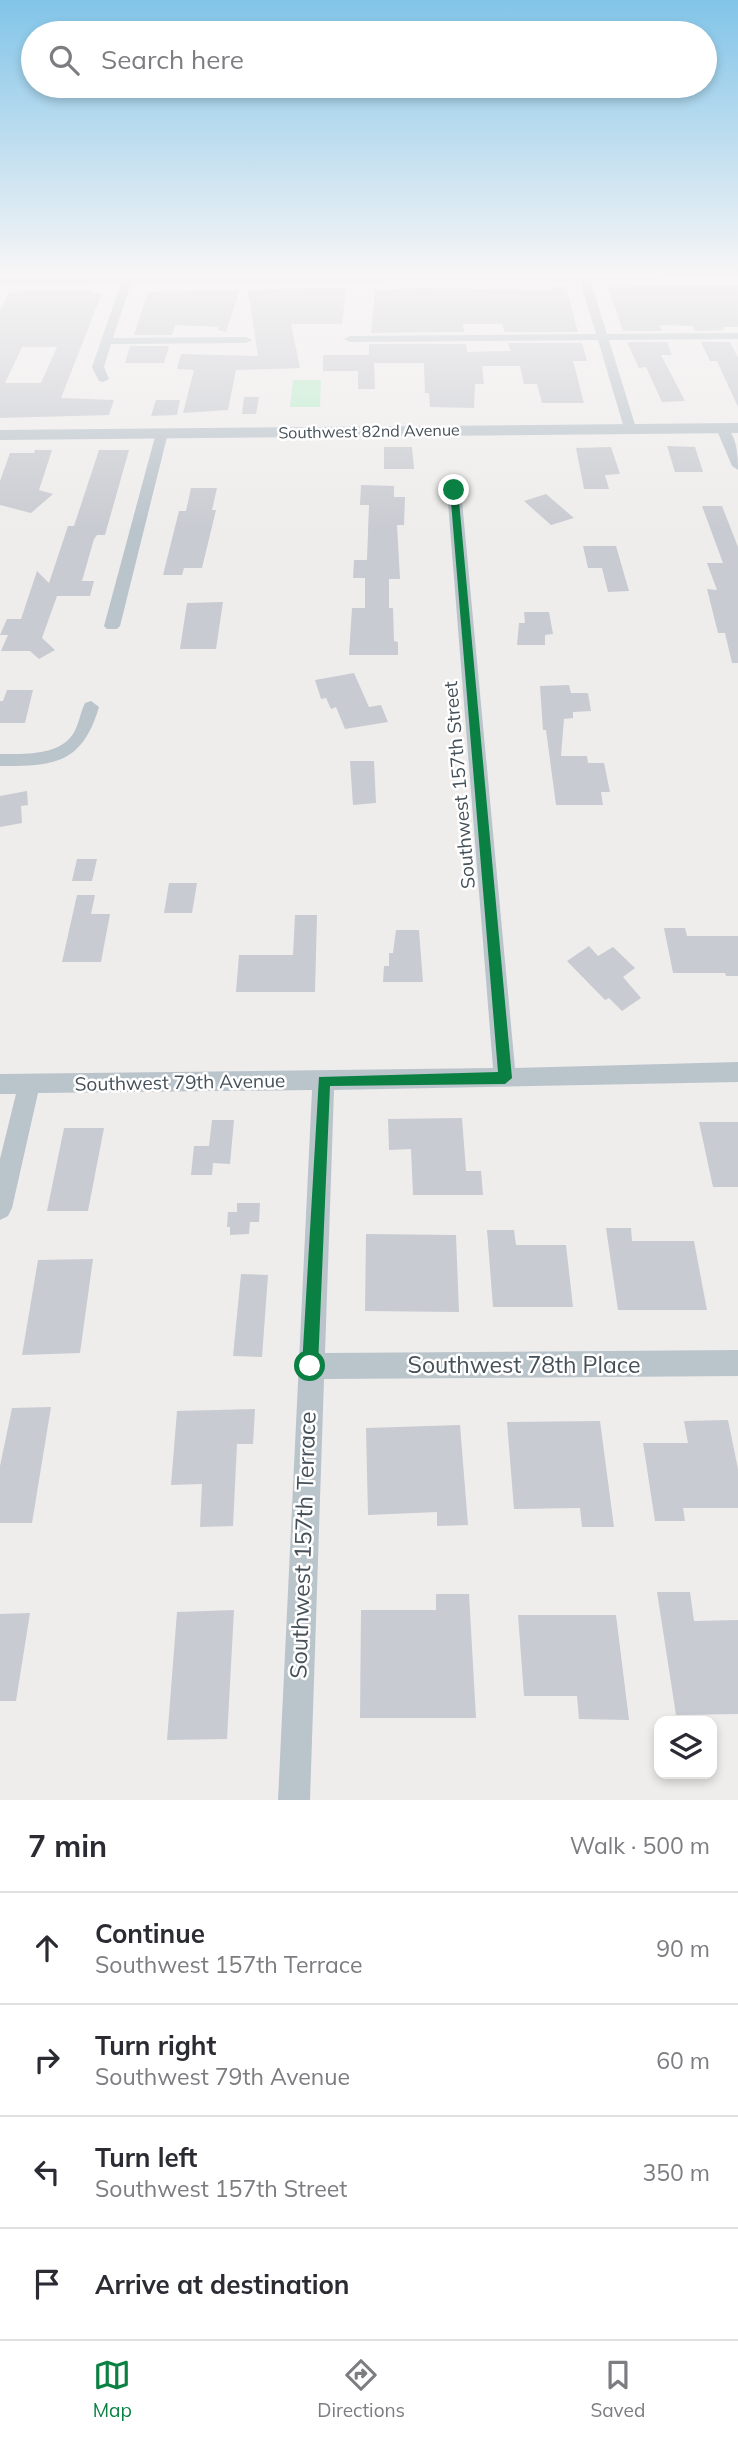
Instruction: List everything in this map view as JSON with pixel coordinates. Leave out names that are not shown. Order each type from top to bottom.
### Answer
[{"type":"street","points":[[100,361],[98,367],[103,379]]},
{"type":"street","points":[[609,361],[630,428]]},
{"type":"street","points":[[730,428],[738,466]]},
{"type":"street","name":"Southwest 82nd Avenue","points":[[0,435],[730,428]]},
{"type":"street","points":[[112,626],[162,433]]},
{"type":"street","name":"Southwest 157th Street","points":[[454,490],[505,1078]]},
{"type":"street","points":[[0,760],[45,757],[74,744],[82,736],[90,707]]},
{"type":"street","name":"Southwest 79th Avenue","points":[[0,1084],[323,1081],[738,1072]]},
{"type":"street","name":"Southwest 157th Terrace","points":[[294,1800],[323,1081]]},
{"type":"street","points":[[0,1208],[29,1084]]},
{"type":"street","name":"Southwest 78th Place","points":[[310,1366],[738,1363]]},
{"type":"green space","points":[[293,380],[321,380],[320,407],[290,407]]},
{"type":"building","points":[[0,361],[15,361],[5,383],[41,383],[51,361],[75,361],[61,398],[114,400],[109,415],[0,418]]},
{"type":"building","points":[[126,361],[165,361],[164,363]]},
{"type":"building","points":[[179,361],[299,361],[300,368],[236,370],[228,410],[183,413],[194,370],[177,369]]},
{"type":"building","points":[[323,361],[573,361],[584,403],[542,403],[537,384],[524,384],[520,366],[482,366],[484,384],[475,384],[474,408],[430,407],[429,393],[425,393],[424,363],[374,363],[375,389],[358,389],[358,371],[323,371]]},
{"type":"building","points":[[636,361],[664,361],[685,401],[662,402],[646,367],[639,368]]},
{"type":"building","points":[[717,361],[738,361],[738,407]]},
{"type":"building","points":[[244,397],[259,397],[256,414],[242,414]]},
{"type":"building","points":[[156,400],[180,400],[177,415],[151,416]]},
{"type":"building","points":[[667,446],[695,447],[703,472],[675,472]]},
{"type":"building","points":[[384,447],[412,447],[414,469],[384,469]]},
{"type":"building","points":[[611,447],[620,474],[605,475],[609,489],[584,489],[576,448]]},
{"type":"building","points":[[35,450],[52,450],[39,490],[53,494],[31,513],[0,505],[0,481],[10,453],[34,453]]},
{"type":"building","points":[[99,450],[129,450],[105,535],[97,535],[94,539],[82,581],[94,581],[90,596],[57,596],[42,638],[55,650],[39,659],[30,651],[1,651],[8,635],[0,635],[7,619],[21,619],[37,571],[49,583],[68,526],[74,526]]},
{"type":"building","points":[[361,485],[394,486],[394,497],[405,497],[404,525],[397,525],[400,579],[389,579],[389,608],[393,608],[394,641],[398,642],[398,655],[349,655],[352,608],[365,608],[365,578],[353,578],[354,560],[367,560],[369,505],[360,505]]},
{"type":"building","points":[[191,488],[217,488],[212,510],[216,510],[202,568],[184,568],[182,575],[163,575],[179,511],[186,511]]},
{"type":"building","points":[[546,494],[574,518],[551,525],[524,501]]},
{"type":"building","points":[[702,506],[722,506],[738,547],[738,663],[732,663],[725,633],[718,633],[707,589],[717,590],[707,563],[723,563]]},
{"type":"building","points":[[583,546],[616,546],[629,591],[608,592],[602,568],[588,568]]},
{"type":"building","points":[[223,602],[216,649],[180,649],[187,603]]},
{"type":"building","points":[[524,612],[549,612],[553,634],[545,635],[545,645],[517,645],[519,623],[525,623]]},
{"type":"building","points":[[354,673],[369,707],[381,705],[388,722],[345,729],[336,707],[331,709],[326,698],[321,699],[315,680]]},
{"type":"building","points":[[569,685],[571,693],[588,693],[591,711],[573,712],[573,718],[564,719],[561,756],[587,756],[588,763],[604,763],[610,792],[601,792],[603,805],[556,805],[546,730],[543,730],[540,686]]},
{"type":"building","points":[[7,690],[33,690],[25,723],[0,723],[0,701],[3,701]]},
{"type":"building","points":[[350,761],[374,761],[376,803],[353,805]]},
{"type":"building","points":[[27,791],[28,805],[21,806],[22,823],[0,827],[0,796]]},
{"type":"building","points":[[77,859],[97,859],[92,881],[72,881]]},
{"type":"building","points":[[169,883],[197,883],[192,913],[164,913]]},
{"type":"building","points":[[77,895],[95,895],[91,914],[110,914],[101,962],[62,962]]},
{"type":"building","points":[[295,915],[317,915],[315,992],[236,992],[239,955],[293,955]]},
{"type":"building","points":[[664,928],[685,928],[687,936],[738,936],[738,976],[726,976],[725,973],[673,973]]},
{"type":"building","points":[[396,930],[419,930],[423,982],[383,982],[384,966],[389,966],[389,953],[393,953]]},
{"type":"building","points":[[589,946],[598,956],[613,947],[635,968],[623,977],[641,998],[622,1011],[609,998],[605,1000],[567,961]]},
{"type":"building","points":[[462,1118],[466,1171],[481,1171],[483,1195],[413,1195],[411,1149],[389,1150],[388,1119]]},
{"type":"building","points":[[212,1120],[234,1120],[230,1164],[213,1163],[212,1175],[191,1175],[194,1146],[209,1146]]},
{"type":"building","points":[[699,1122],[738,1122],[738,1187],[713,1187]]},
{"type":"building","points":[[64,1128],[104,1128],[88,1211],[47,1211]]},
{"type":"building","points":[[237,1203],[260,1203],[259,1222],[250,1222],[249,1234],[230,1235],[230,1227],[227,1227],[228,1212],[237,1212]]},
{"type":"building","points":[[606,1228],[631,1228],[632,1241],[694,1241],[707,1310],[618,1310]]},
{"type":"building","points":[[487,1230],[514,1230],[516,1245],[566,1245],[573,1307],[493,1307]]},
{"type":"building","points":[[366,1234],[456,1235],[459,1312],[365,1311]]},
{"type":"building","points":[[93,1259],[80,1353],[22,1355],[38,1260]]},
{"type":"building","points":[[241,1274],[268,1275],[262,1357],[233,1356]]},
{"type":"building","points":[[51,1407],[32,1523],[0,1523],[0,1466],[12,1408]]},
{"type":"building","points":[[255,1409],[253,1444],[237,1444],[233,1526],[200,1527],[202,1484],[171,1485],[177,1411]]},
{"type":"building","points":[[728,1420],[738,1469],[738,1508],[683,1508],[685,1521],[655,1521],[643,1443],[688,1443],[684,1421]]},
{"type":"building","points":[[600,1421],[614,1527],[582,1527],[580,1508],[514,1509],[507,1422]]},
{"type":"building","points":[[460,1425],[468,1525],[437,1526],[437,1512],[368,1515],[366,1428]]},
{"type":"building","points":[[657,1592],[690,1592],[694,1621],[738,1620],[738,1714],[676,1715]]},
{"type":"building","points":[[436,1594],[469,1594],[476,1718],[360,1718],[361,1610],[436,1610]]},
{"type":"building","points":[[234,1610],[227,1739],[167,1740],[177,1612]]},
{"type":"building","points":[[30,1613],[16,1701],[0,1701],[0,1614]]},
{"type":"building","points":[[518,1615],[616,1615],[629,1720],[579,1719],[577,1696],[524,1696]]},
{"type":"route","points":[[310,1366],[323,1081],[505,1078],[454,490]]}]
